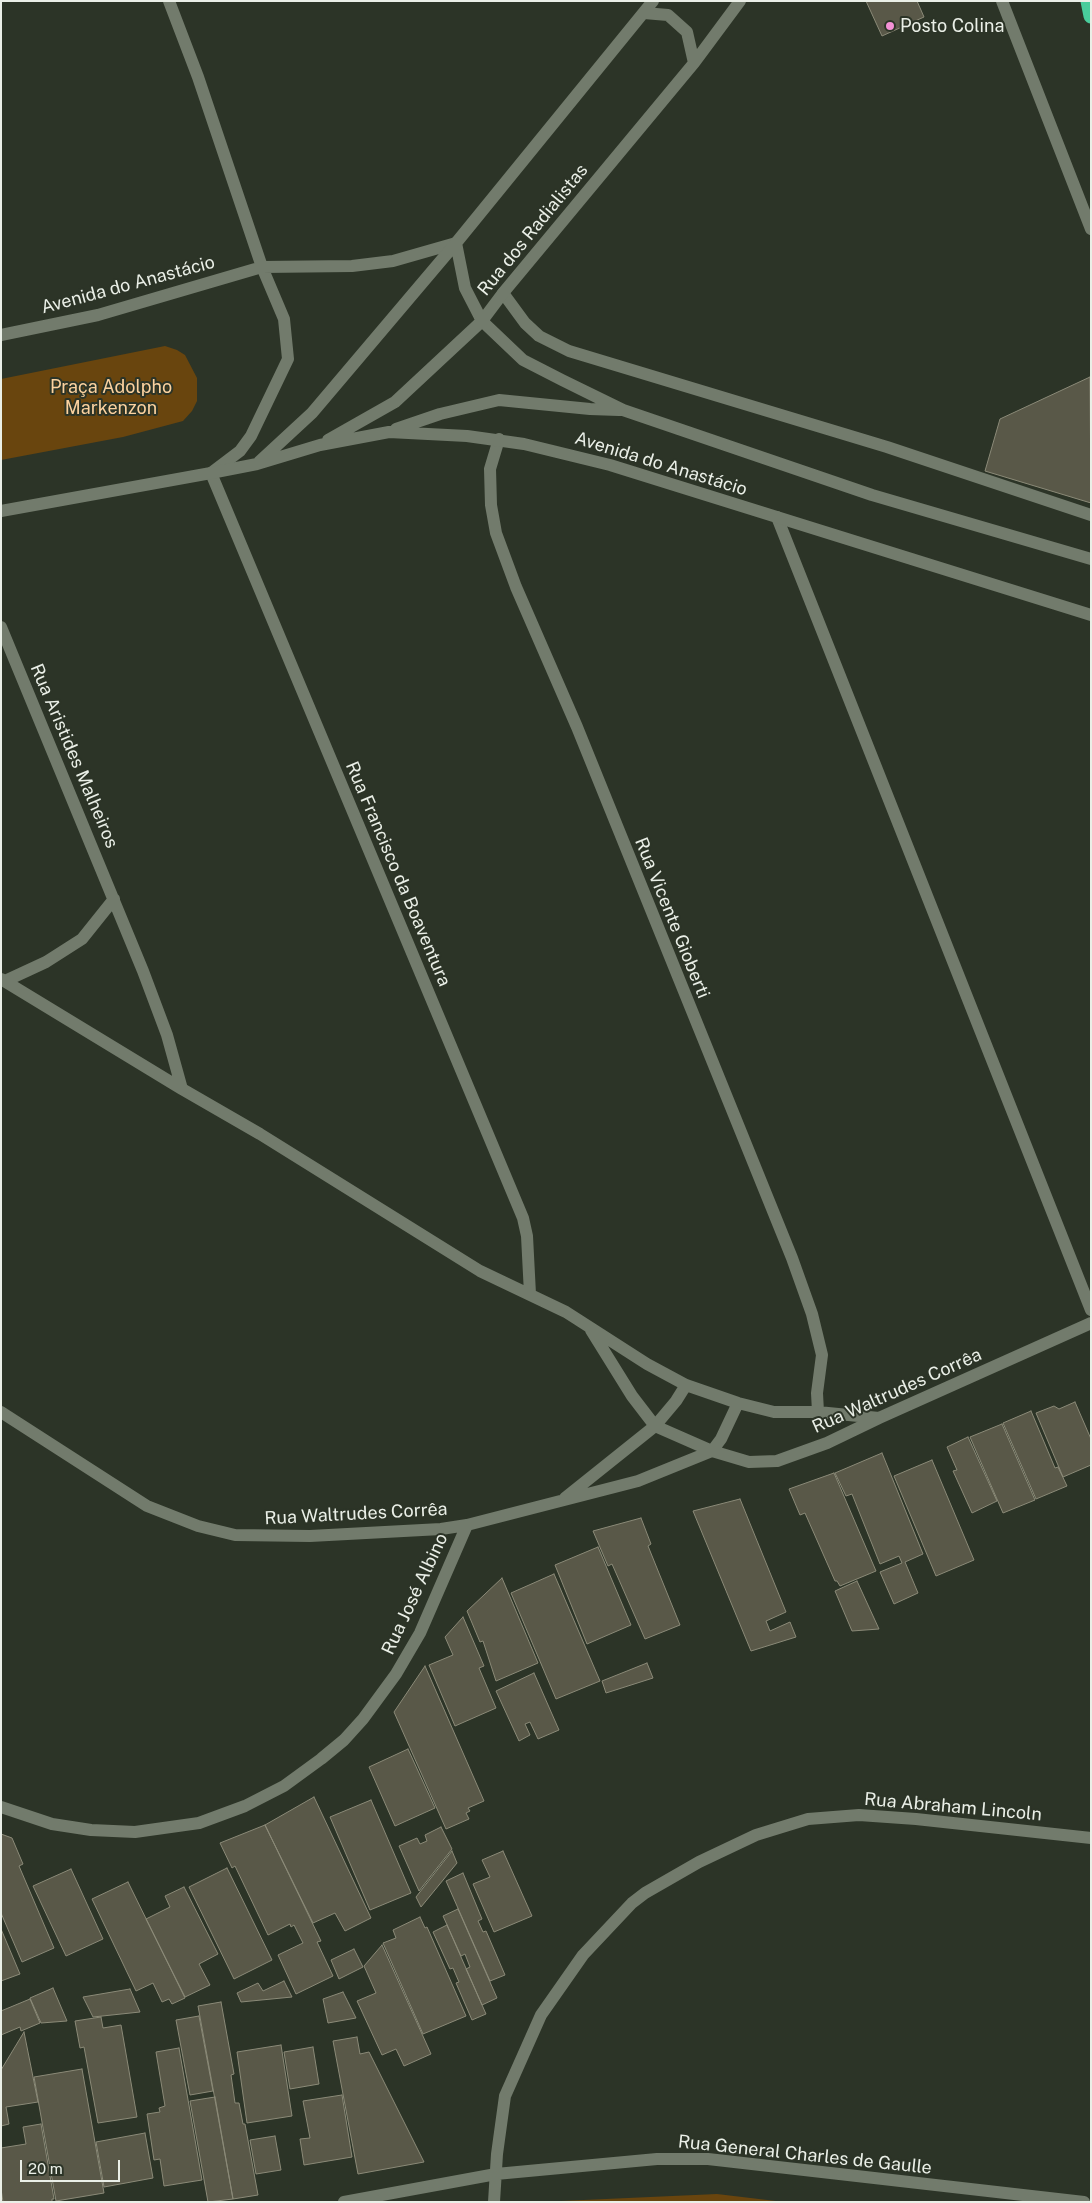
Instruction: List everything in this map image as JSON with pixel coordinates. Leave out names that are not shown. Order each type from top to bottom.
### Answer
[{"type":"highway","points":[[1088,1],[1091,16]]},
{"type":"street","points":[[169,1],[198,77],[262,266]]},
{"type":"street","points":[[257,464],[312,413],[456,243],[653,1]]},
{"type":"street","name":"Rua dos Radialistas","points":[[320,445],[395,402],[482,321],[503,293],[694,63],[740,1]]},
{"type":"street","points":[[1002,1],[1091,228]]},
{"type":"street","points":[[644,13],[668,15],[687,32],[694,63]]},
{"type":"street","points":[[456,243],[465,288],[482,321],[523,360],[623,410],[872,495],[1091,559]]},
{"type":"street","name":"Avenida do Anastácio","points":[[1,335],[98,314],[262,266],[352,266],[393,261],[456,243]]},
{"type":"street","name":"Avenida do Anastácio","points":[[211,473],[240,452],[251,436],[288,359],[284,319],[262,266]]},
{"type":"street","points":[[503,293],[525,323],[539,336],[569,351],[887,447],[1091,515]]},
{"type":"street","points":[[389,432],[440,414],[499,400],[590,409],[623,410]]},
{"type":"street","name":"Avenida do Anastácio","points":[[1,511],[257,464],[320,445],[389,432],[499,439],[610,465],[1091,615]]},
{"type":"street","name":"Rua Vicente Gioberti","points":[[499,439],[490,469],[491,505],[496,533],[516,587],[577,727],[792,1258],[812,1314],[822,1355],[817,1392],[818,1412]]},
{"type":"street","name":"Rua Francisco da Boaventura","points":[[211,473],[523,1218],[527,1236],[530,1294]]},
{"type":"street","points":[[777,518],[1091,1310]]},
{"type":"street","name":"Rua Aristides Malheiros","points":[[1,627],[114,899],[167,1035],[182,1089]]},
{"type":"street","points":[[3,980],[46,962],[82,939],[114,899]]},
{"type":"street","points":[[3,980],[260,1134],[480,1271],[530,1294],[589,1326],[647,1364],[686,1385],[738,1403],[774,1412],[818,1412],[879,1418]]},
{"type":"street","name":"Rua Waltrudes Corrêa","points":[[589,1326],[632,1396],[655,1426],[712,1451],[749,1462],[777,1460],[827,1444],[879,1418],[1091,1322]]},
{"type":"street","points":[[655,1426],[676,1402],[686,1385]]},
{"type":"street","points":[[712,1451],[721,1439],[738,1403]]},
{"type":"street","name":"Rua Waltrudes Corrêa","points":[[1,1412],[148,1506],[198,1526],[235,1535],[310,1536],[441,1530],[638,1481],[712,1451]]},
{"type":"street","name":"Rua Waltrudes Corrêa","points":[[561,1501],[655,1426]]},
{"type":"street","name":"Rua José Albino","points":[[1,1807],[52,1824],[91,1830],[135,1832],[199,1823],[245,1806],[284,1786],[344,1740],[363,1719],[396,1674],[420,1633],[467,1525]]},
{"type":"street","name":"Rua Abraham Lincoln","points":[[494,2202],[497,2154],[505,2096],[540,2015],[583,1955],[632,1903],[645,1893],[699,1862],[756,1835],[808,1819],[859,1815],[916,1819],[1091,1838]]},
{"type":"street","name":"Rua General Charles de Gaulle","points":[[344,2202],[496,2174],[657,2159],[708,2160],[1084,2202]]},
{"type":"green space","name":"Praça Adolpho Markenzon","points":[[165,346],[185,355],[197,378],[197,401],[192,411],[183,421],[123,437],[1,460],[1,379]]},
{"type":"green space","points":[[717,2194],[784,2202],[539,2202]]},
{"type":"building","name":"Posto Colina","points":[[866,1],[917,1],[924,17],[882,36]]},
{"type":"building","points":[[1090,377],[1091,503],[985,471],[1000,419]]},
{"type":"building","points":[[1075,1402],[1091,1439],[1091,1465],[1063,1477],[1036,1413],[1054,1406],[1059,1409]]},
{"type":"building","points":[[1031,1411],[1055,1468],[1058,1467],[1067,1486],[1036,1499],[1003,1423]]},
{"type":"building","points":[[1002,1424],[1035,1500],[1003,1513],[970,1437]]},
{"type":"building","points":[[968,1437],[997,1501],[972,1513],[953,1471],[957,1470],[947,1447]]},
{"type":"building","points":[[882,1453],[923,1554],[905,1562],[918,1593],[894,1604],[880,1572],[902,1563],[899,1556],[880,1564],[852,1494],[846,1496],[835,1473]]},
{"type":"building","points":[[932,1460],[974,1560],[936,1576],[894,1476]]},
{"type":"building","points":[[834,1473],[876,1571],[840,1586],[835,1581],[805,1513],[800,1515],[789,1489]]},
{"type":"building","points":[[740,1499],[786,1612],[766,1621],[770,1631],[790,1622],[796,1637],[751,1651],[693,1511]]},
{"type":"building","points":[[641,1518],[651,1544],[648,1546],[680,1625],[645,1639],[612,1564],[608,1566],[593,1531]]},
{"type":"building","points":[[598,1547],[631,1625],[587,1644],[555,1565]]},
{"type":"building","points":[[554,1574],[600,1681],[556,1699],[511,1593]]},
{"type":"building","points":[[502,1578],[538,1663],[496,1681],[483,1641],[480,1642],[467,1611]]},
{"type":"building","points":[[857,1581],[879,1629],[852,1631],[835,1591]]},
{"type":"building","points":[[463,1617],[484,1666],[479,1668],[496,1708],[455,1726],[429,1665],[453,1655],[445,1637]]},
{"type":"building","points":[[647,1663],[653,1678],[606,1693],[602,1681]]},
{"type":"building","points":[[425,1666],[484,1801],[468,1808],[470,1811],[466,1813],[469,1819],[446,1829],[394,1712]]},
{"type":"building","points":[[534,1673],[559,1730],[538,1739],[530,1722],[525,1724],[530,1735],[519,1741],[496,1691]]},
{"type":"building","points":[[408,1749],[435,1808],[395,1826],[369,1767]]},
{"type":"building","points":[[314,1797],[371,1918],[345,1931],[335,1913],[313,1923],[265,1825]]},
{"type":"building","points":[[371,1800],[411,1893],[370,1910],[330,1817]]},
{"type":"building","points":[[265,1825],[321,1941],[317,1942],[333,1976],[296,1994],[278,1955],[303,1943],[294,1925],[291,1927],[290,1924],[268,1935],[235,1866],[232,1868],[220,1843]]},
{"type":"building","points":[[441,1827],[452,1849],[419,1891],[399,1846],[417,1838],[420,1844],[427,1841],[425,1835]]},
{"type":"building","points":[[1,1834],[12,1838],[23,1864],[19,1866],[54,1948],[22,1962],[1,1913]]},
{"type":"building","points":[[452,1851],[457,1863],[421,1907],[416,1897]]},
{"type":"building","points":[[503,1851],[532,1916],[494,1932],[473,1884],[490,1877],[482,1860]]},
{"type":"building","points":[[227,1868],[272,1960],[234,1979],[189,1887]]},
{"type":"building","points":[[71,1869],[103,1939],[66,1956],[33,1886]]},
{"type":"building","points":[[463,1873],[482,1919],[478,1921],[483,1932],[486,1931],[505,1975],[490,1981],[446,1881]]},
{"type":"building","points":[[128,1882],[185,1998],[172,2004],[169,1999],[162,2002],[153,1983],[136,1991],[92,1899]]},
{"type":"building","points":[[184,1887],[218,1954],[199,1964],[210,1985],[185,1997],[146,1919],[170,1907],[165,1896]]},
{"type":"building","points":[[458,1909],[497,1998],[482,2005],[466,1969],[470,1967],[465,1954],[461,1956],[443,1916]]},
{"type":"building","points":[[420,1917],[425,1928],[427,1927],[466,2016],[423,2034],[383,1943],[396,1938],[393,1930]]},
{"type":"building","points":[[447,1925],[486,2014],[472,2020],[456,1983],[459,1982],[453,1968],[450,1969],[433,1932]]},
{"type":"building","points":[[1,1929],[20,1974],[1,1981]]},
{"type":"building","points":[[382,1945],[431,2054],[404,2066],[396,2049],[382,2055],[357,2001],[376,1993],[364,1966]]},
{"type":"building","points":[[354,1949],[363,1967],[339,1979],[331,1960]]},
{"type":"building","points":[[284,1981],[292,1997],[241,2002],[237,1993],[258,1983],[263,1991]]},
{"type":"building","points":[[53,1988],[67,2021],[41,2023],[30,1998]]},
{"type":"building","points":[[130,1989],[140,2012],[93,2017],[83,1997]]},
{"type":"building","points":[[343,1992],[356,2018],[328,2023],[323,1999]]},
{"type":"building","points":[[30,1999],[40,2023],[21,2031],[20,2027],[1,2035],[1,2011]]},
{"type":"building","points":[[221,2002],[234,2074],[231,2075],[235,2103],[239,2103],[243,2124],[245,2124],[258,2195],[233,2199],[198,2006]]},
{"type":"building","points":[[199,2016],[213,2091],[190,2095],[176,2020]]},
{"type":"building","points":[[101,2017],[103,2028],[121,2025],[137,2117],[98,2123],[84,2047],[80,2048],[75,2021]]},
{"type":"building","points":[[24,2032],[38,2102],[6,2107],[9,2124],[1,2126],[1,2070]]},
{"type":"building","points":[[357,2037],[360,2054],[369,2052],[424,2162],[358,2174],[333,2041]]},
{"type":"building","points":[[281,2045],[292,2116],[247,2123],[237,2052]]},
{"type":"building","points":[[313,2047],[319,2084],[290,2089],[284,2052]]},
{"type":"building","points":[[179,2048],[202,2180],[164,2186],[160,2159],[154,2160],[147,2114],[160,2112],[159,2108],[165,2106],[156,2052]]},
{"type":"building","points":[[82,2069],[104,2193],[56,2201],[34,2077]]},
{"type":"building","points":[[342,2095],[352,2157],[304,2165],[300,2139],[310,2138],[303,2101]]},
{"type":"building","points":[[215,2097],[233,2199],[208,2202],[190,2101]]},
{"type":"building","points":[[41,2124],[54,2199],[52,2199],[52,2202],[3,2202],[1,2189],[1,2148],[26,2144],[23,2127]]},
{"type":"building","points":[[145,2133],[153,2178],[104,2187],[96,2142]]},
{"type":"building","points":[[275,2136],[281,2170],[256,2174],[250,2140]]},
{"type":"place","name":"Posto Colina","points":[[890,26]]}]
